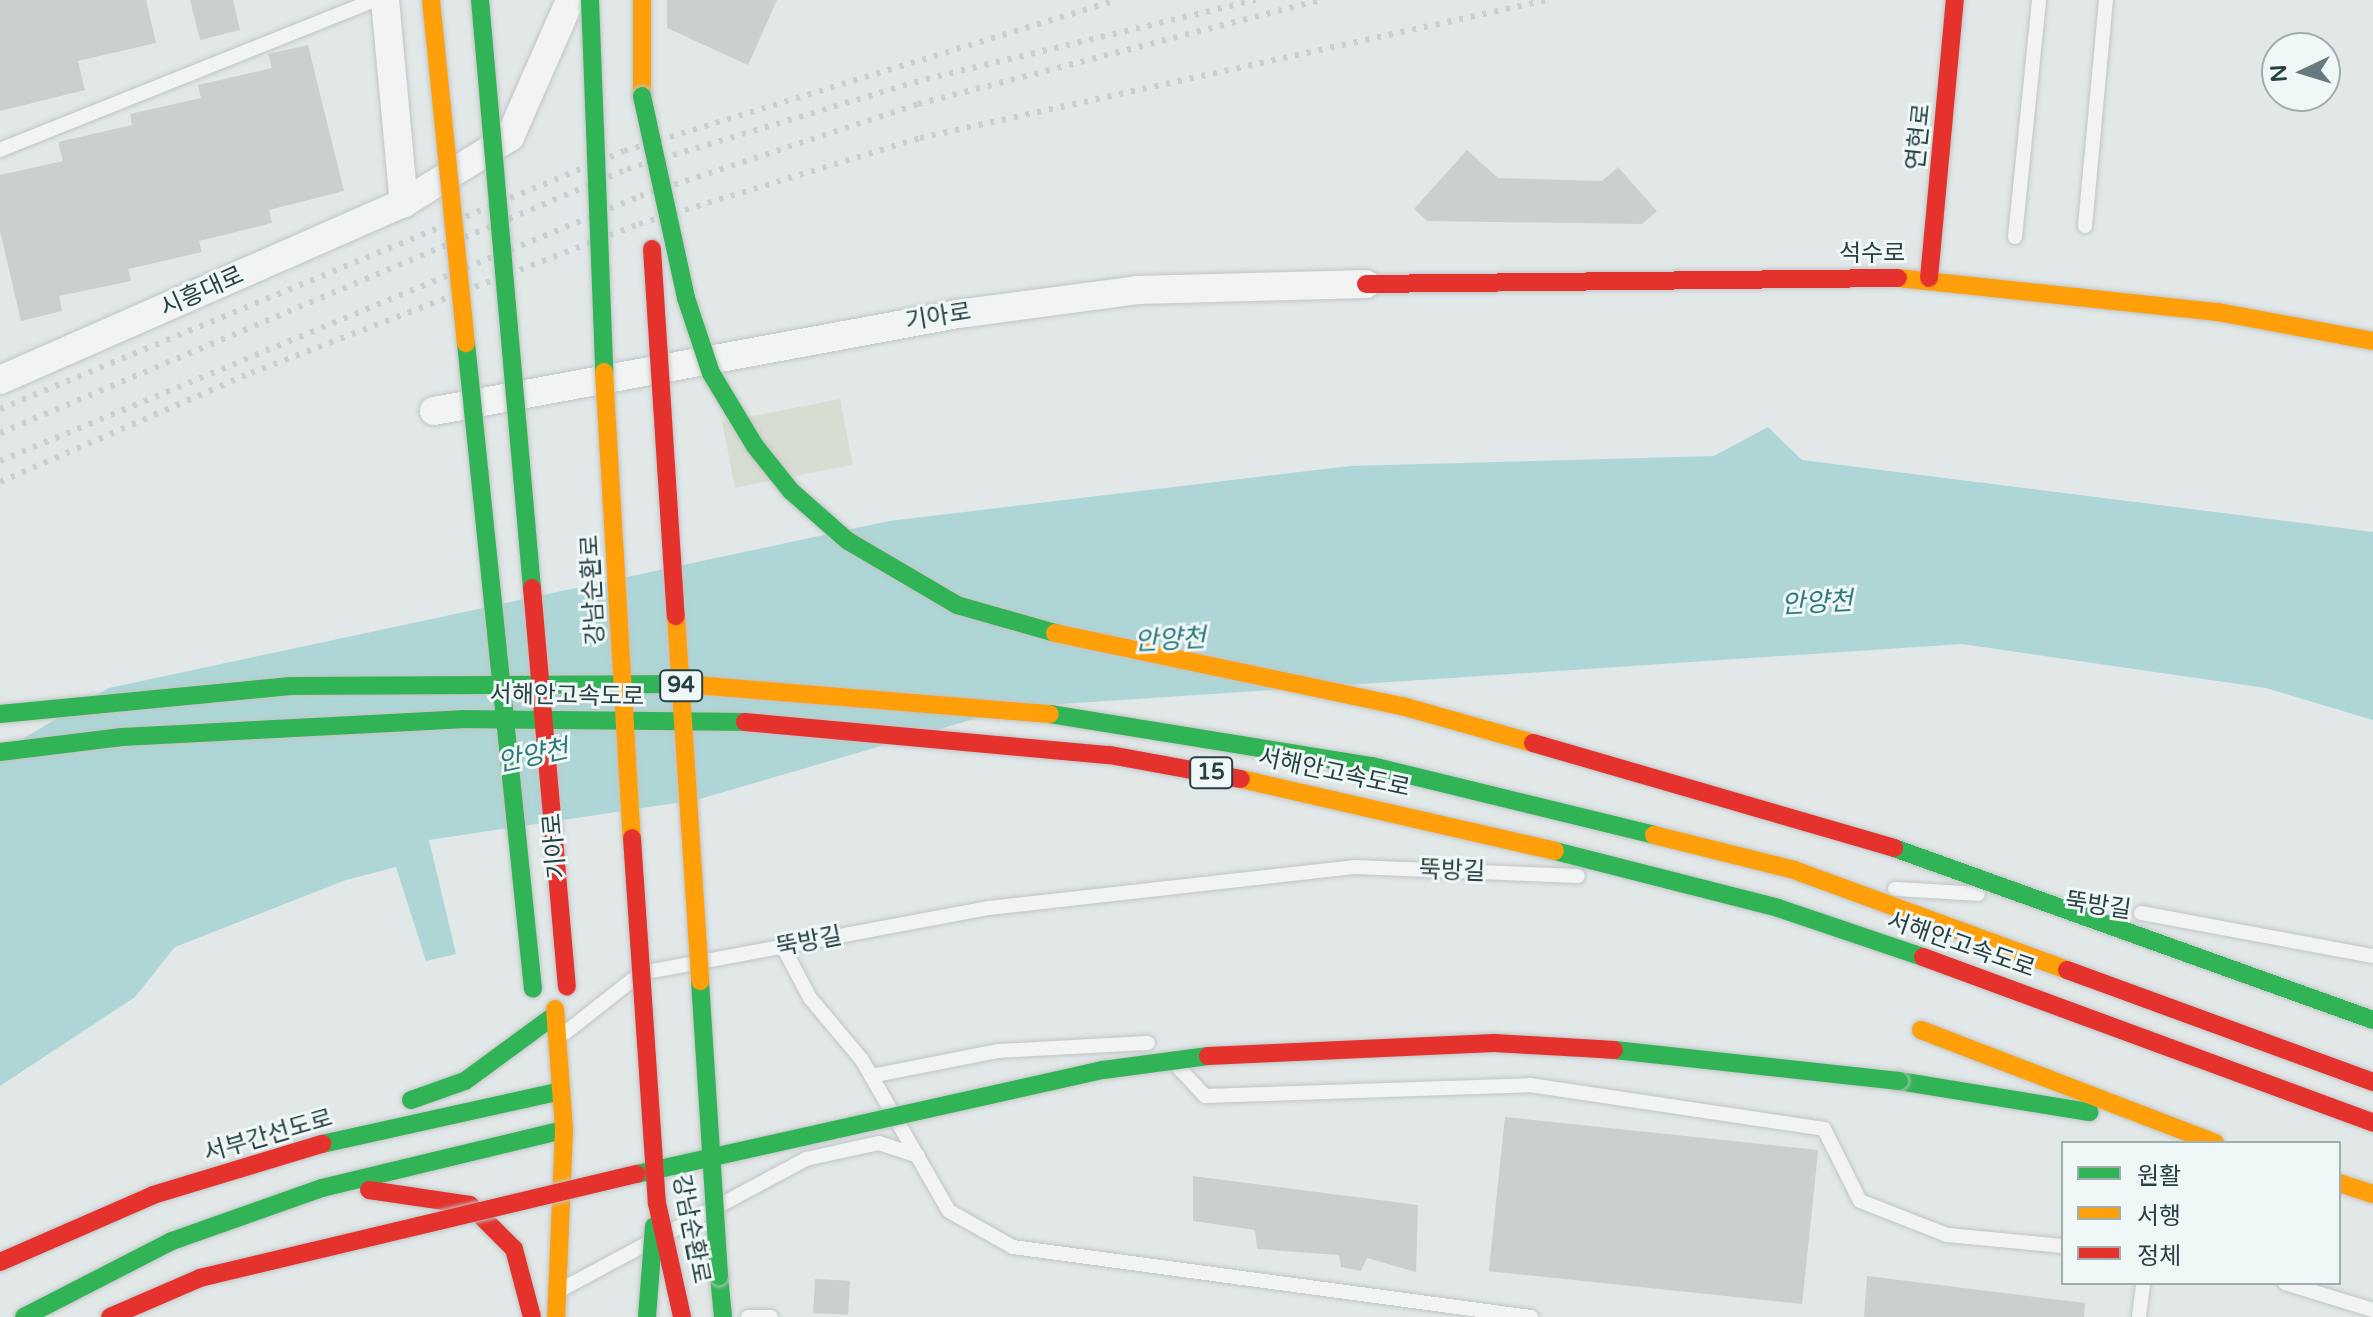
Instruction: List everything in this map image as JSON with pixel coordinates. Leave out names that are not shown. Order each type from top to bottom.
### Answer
[{"type":"main road","name":"기아로","points":[[431,0],[533,989],[555,1012],[567,986],[480,0]]},
{"type":"main road","name":"강남순환로","points":[[590,0],[591,147],[657,1203],[682,1317]]},
{"type":"main road","points":[[642,0],[642,96],[686,298],[711,373],[755,446],[791,491],[848,541],[957,605],[1033,628],[1402,706],[1799,817],[2074,907],[2373,1020]]},
{"type":"main road","name":"연현로","points":[[1929,278],[1955,0]]},
{"type":"main road","name":"강남순환로","points":[[642,96],[723,1317]]},
{"type":"main road","name":"석수로","points":[[1366,284],[1929,278],[2218,312],[2373,341]]},
{"type":"main road","name":"서해안고속도로","points":[[0,714],[291,686],[598,681],[755,687],[1118,720],[1372,766],[1794,870],[2373,1082]]},
{"type":"main road","name":"서해안고속도로","points":[[0,752],[166,733],[462,719],[745,722],[1110,755],[1348,798],[1778,908],[2098,1016],[2373,1123]]},
{"type":"main road","points":[[555,1012],[564,1130],[556,1317]]},
{"type":"main road","points":[[318,1145],[465,1081],[555,1012]]},
{"type":"main road","points":[[1921,1030],[2143,1120],[2209,1141]]},
{"type":"main road","points":[[110,1317],[200,1278],[440,1218],[1103,1070],[1251,1051],[1494,1043],[1721,1056],[2143,1120]]},
{"type":"main road","name":"서부간선도로","points":[[0,1262],[153,1195],[318,1145],[561,1091]]},
{"type":"main road","points":[[24,1317],[172,1241],[322,1188],[564,1130]]},
{"type":"main road","points":[[2341,1184],[2373,1194]]},
{"type":"main road","points":[[322,1188],[416,1192],[470,1205],[514,1249],[532,1317]]},
{"type":"main road","points":[[647,1317],[657,1203]]},
{"type":"street","points":[[385,0],[404,203]]},
{"type":"street","name":"시흥대로","points":[[0,380],[404,203],[510,137],[570,0]]},
{"type":"street","name":"기아로","points":[[434,411],[958,314],[1137,290],[1366,284]]},
{"type":"lane","points":[[0,150],[375,0]]},
{"type":"lane","points":[[2015,237],[2039,0]]},
{"type":"lane","points":[[2085,226],[2106,0]]},
{"type":"lane","name":"뚝방길","points":[[557,1041],[592,1005],[641,973],[989,908],[1354,867],[1752,882]]},
{"type":"lane","name":"뚝방길","points":[[1768,883],[2048,899],[2373,956]]},
{"type":"lane","points":[[783,947],[810,998],[871,1076],[949,1211],[1013,1247],[1531,1317]]},
{"type":"lane","points":[[871,1076],[999,1051],[1157,1043],[1205,1096],[1530,1085],[1824,1129],[1860,1201],[1947,1235],[2061,1246]]},
{"type":"lane","points":[[558,1291],[806,1159],[879,1143],[918,1156]]},
{"type":"lane","points":[[2139,1317],[2143,1285]]},
{"type":"lane","points":[[2292,1285],[2373,1310]]},
{"type":"lane","points":[[748,1317],[771,1317]]},
{"type":"shaded area","points":[[840,399],[853,465],[735,488],[722,422]]},
{"type":"water","name":"안양천","points":[[1768,427],[1802,460],[2373,532],[2373,720],[2266,688],[1962,644],[1015,707],[696,800],[429,840],[456,954],[426,961],[396,867],[346,880],[175,947],[135,997],[0,1086],[0,752],[109,688],[889,521],[1350,466],[1714,456]]},
{"type":"building","points":[[0,0],[146,0],[156,43],[78,61],[85,90],[0,111]]},
{"type":"building","points":[[190,0],[233,0],[240,30],[200,40]]},
{"type":"building","points":[[667,0],[777,0],[748,65],[667,28]]},
{"type":"building","points":[[308,45],[344,191],[269,210],[272,223],[199,241],[202,252],[128,269],[131,281],[59,296],[62,311],[21,321],[0,231],[0,175],[63,161],[58,142],[132,125],[130,114],[201,98],[198,85],[272,68],[268,54]]},
{"type":"building","points":[[1467,150],[1498,178],[1602,181],[1618,167],[1657,211],[1642,224],[1427,221],[1414,209]]},
{"type":"building","points":[[1505,1117],[1818,1150],[1802,1304],[1489,1271]]},
{"type":"building","points":[[1193,1176],[1418,1205],[1416,1272],[1367,1258],[1361,1271],[1341,1267],[1339,1255],[1257,1249],[1255,1230],[1193,1221]]},
{"type":"building","points":[[1867,1276],[2085,1303],[2084,1317],[1864,1317]]},
{"type":"building","points":[[815,1279],[850,1281],[848,1315],[813,1313]]},
{"type":"railway","points":[[0,409],[624,151],[1117,0]]},
{"type":"railway","points":[[0,433],[627,169],[926,79],[1256,0]]},
{"type":"railway","points":[[0,461],[640,196],[918,104],[1321,0]]},
{"type":"railway","points":[[0,482],[251,373],[639,224],[920,138],[1547,0]]},
{"type":"traffic: fast","points":[[480,0],[532,588]]},
{"type":"traffic: fast","points":[[590,0],[604,372]]},
{"type":"traffic: fast","points":[[642,96],[686,298],[711,373],[755,446],[791,491],[848,541],[957,605],[1055,633]]},
{"type":"traffic: fast","points":[[466,343],[533,989]]},
{"type":"traffic: fast","points":[[0,714],[291,686],[683,684]]},
{"type":"traffic: fast","points":[[1050,714],[1372,766],[1654,835]]},
{"type":"traffic: fast","points":[[0,752],[122,737],[462,719],[745,722]]},
{"type":"traffic: fast","points":[[1894,848],[2373,1020]]},
{"type":"traffic: fast","points":[[1555,851],[1778,908],[1923,957]]},
{"type":"traffic: fast","points":[[700,981],[719,1276]]},
{"type":"traffic: fast","points":[[411,1100],[465,1081],[555,1015]]},
{"type":"traffic: fast","points":[[1614,1050],[1899,1081]]},
{"type":"traffic: fast","points":[[637,1174],[1103,1070],[1208,1056]]},
{"type":"traffic: fast","points":[[1899,1081],[2089,1112]]},
{"type":"traffic: fast","points":[[322,1144],[561,1091]]},
{"type":"traffic: fast","points":[[24,1317],[172,1241],[322,1188],[564,1130]]},
{"type":"traffic: fast","points":[[647,1317],[654,1226]]},
{"type":"traffic: fast","points":[[719,1276],[723,1317]]},
{"type":"traffic: slow","points":[[431,0],[466,343]]},
{"type":"traffic: slow","points":[[642,0],[642,96]]},
{"type":"traffic: slow","points":[[1898,278],[2218,312],[2373,341]]},
{"type":"traffic: slow","points":[[604,372],[632,838]]},
{"type":"traffic: slow","points":[[676,616],[700,981]]},
{"type":"traffic: slow","points":[[1055,633],[1402,706],[1533,743]]},
{"type":"traffic: slow","points":[[683,684],[1050,714]]},
{"type":"traffic: slow","points":[[1241,779],[1555,851]]},
{"type":"traffic: slow","points":[[1654,835],[1794,870],[2067,970]]},
{"type":"traffic: slow","points":[[555,1009],[564,1130],[556,1317]]},
{"type":"traffic: slow","points":[[1921,1030],[2210,1141]]},
{"type":"traffic: slow","points":[[2341,1184],[2373,1194]]},
{"type":"traffic: jam","points":[[1929,278],[1955,0]]},
{"type":"traffic: jam","points":[[652,249],[676,616]]},
{"type":"traffic: jam","points":[[1366,284],[1898,278]]},
{"type":"traffic: jam","points":[[532,588],[567,986]]},
{"type":"traffic: jam","points":[[745,722],[1110,755],[1241,779]]},
{"type":"traffic: jam","points":[[1533,743],[1894,848]]},
{"type":"traffic: jam","points":[[632,838],[657,1203],[682,1317]]},
{"type":"traffic: jam","points":[[1923,957],[2373,1123]]},
{"type":"traffic: jam","points":[[2067,970],[2373,1082]]},
{"type":"traffic: jam","points":[[1208,1056],[1494,1043],[1614,1050]]},
{"type":"traffic: jam","points":[[0,1262],[153,1195],[322,1144]]},
{"type":"traffic: jam","points":[[110,1317],[200,1278],[637,1174]]},
{"type":"traffic: jam","points":[[369,1190],[470,1205],[514,1249],[532,1317]]}]
